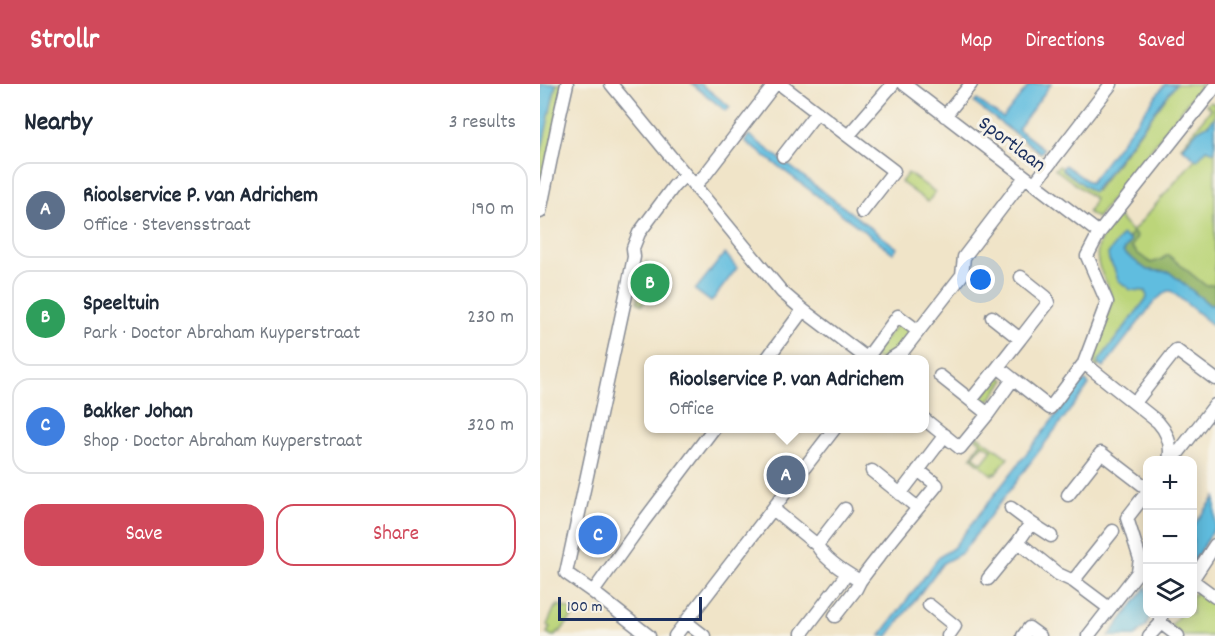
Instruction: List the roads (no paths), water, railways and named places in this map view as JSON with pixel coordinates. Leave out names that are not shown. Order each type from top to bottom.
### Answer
[{"type":"street","points":[[540,212],[567,84]]},
{"type":"street","points":[[610,84],[782,292],[863,355]]},
{"type":"street","points":[[695,185],[775,84]]},
{"type":"street","points":[[780,84],[894,171],[862,212]]},
{"type":"street","points":[[848,136],[893,84]]},
{"type":"street","name":"Sportlaan","points":[[904,84],[1099,233]]},
{"type":"street","points":[[945,116],[971,84]]},
{"type":"street","points":[[897,355],[903,351],[962,275],[964,257],[1111,84]]},
{"type":"street","points":[[998,367],[1050,408],[1084,363],[1107,302],[1087,256],[1099,233],[1215,87]]},
{"type":"street","points":[[783,156],[817,112]]},
{"type":"street","points":[[650,636],[566,573],[634,257],[633,248],[639,233],[685,175]]},
{"type":"street","points":[[971,400],[1048,303],[1046,297],[1021,277]]},
{"type":"street","points":[[770,355],[803,310]]},
{"type":"street","points":[[871,355],[898,316],[918,331]]},
{"type":"street","points":[[992,317],[1020,339]]},
{"type":"street","points":[[1137,400],[1176,350],[1215,379]]},
{"type":"street","points":[[1084,363],[1158,422],[1168,436],[1170,456]]},
{"type":"street","points":[[940,376],[988,414]]},
{"type":"street","points":[[929,423],[960,448],[1013,379]]},
{"type":"street","points":[[1172,456],[1178,453],[1215,405]]},
{"type":"street","points":[[593,592],[711,433]]},
{"type":"street","points":[[675,636],[832,433]]},
{"type":"street","points":[[900,494],[945,435]]},
{"type":"street","points":[[1068,495],[1101,453],[1143,486]]},
{"type":"street","points":[[835,616],[890,542],[937,485],[918,470]]},
{"type":"street","points":[[872,471],[918,508]]},
{"type":"street","points":[[1088,636],[1109,608],[1143,575],[1127,518],[1143,497]]},
{"type":"street","points":[[1011,508],[1051,536]]},
{"type":"street","points":[[773,509],[817,545],[820,552],[847,574],[860,581]]},
{"type":"street","points":[[817,545],[845,509]]},
{"type":"street","points":[[988,579],[1031,523]]},
{"type":"street","points":[[1073,581],[1113,531]]},
{"type":"street","points":[[1018,542],[1058,574],[1073,581],[1109,608]]},
{"type":"street","points":[[1197,572],[1215,545]]},
{"type":"street","points":[[802,633],[847,574]]},
{"type":"street","points":[[1197,584],[1215,597]]},
{"type":"street","points":[[929,605],[956,626],[948,636]]},
{"type":"street","points":[[1149,636],[1161,618],[1178,636]]},
{"type":"street","points":[[686,622],[704,636]]},
{"type":"street","points":[[1023,636],[1029,628],[1040,636]]},
{"type":"water","points":[[540,84],[556,84],[540,157]]},
{"type":"water","points":[[692,84],[701,84],[730,107],[726,111]]},
{"type":"water","points":[[1030,84],[1051,84],[1018,129],[1044,149],[1041,153],[974,103],[977,100],[1003,118]]},
{"type":"water","points":[[1165,84],[1176,84],[1093,192],[1062,169],[1065,165],[1090,183]]},
{"type":"water","points":[[1215,117],[1214,152],[1207,149],[1197,160],[1182,148],[1198,130],[1209,124]]},
{"type":"water","points":[[749,135],[897,248],[893,253],[745,141]]},
{"type":"water","points":[[1122,235],[1130,240],[1123,252],[1147,270],[1169,272],[1210,305],[1215,305],[1215,327],[1171,291],[1167,291],[1155,301],[1103,368],[1098,362],[1147,298],[1146,291],[1131,290],[1118,280],[1109,260],[1108,254]]},
{"type":"water","points":[[725,253],[737,268],[711,302],[695,290]]},
{"type":"water","points":[[1086,381],[1089,385],[962,553],[943,563],[888,636],[880,636],[939,557],[953,548],[1082,382]]},
{"type":"water","points":[[1215,497],[1215,527],[1197,557],[1197,521]]},
{"type":"water","points":[[1143,591],[1143,618],[1149,618],[1146,626],[1135,636],[1109,636]]},
{"type":"place","name":"Speeltuin","points":[[650,283]]},
{"type":"place","name":"Rioolservice P. van Adrichem","points":[[786,475]]},
{"type":"place","name":"Bakker Johan","points":[[598,535]]}]
